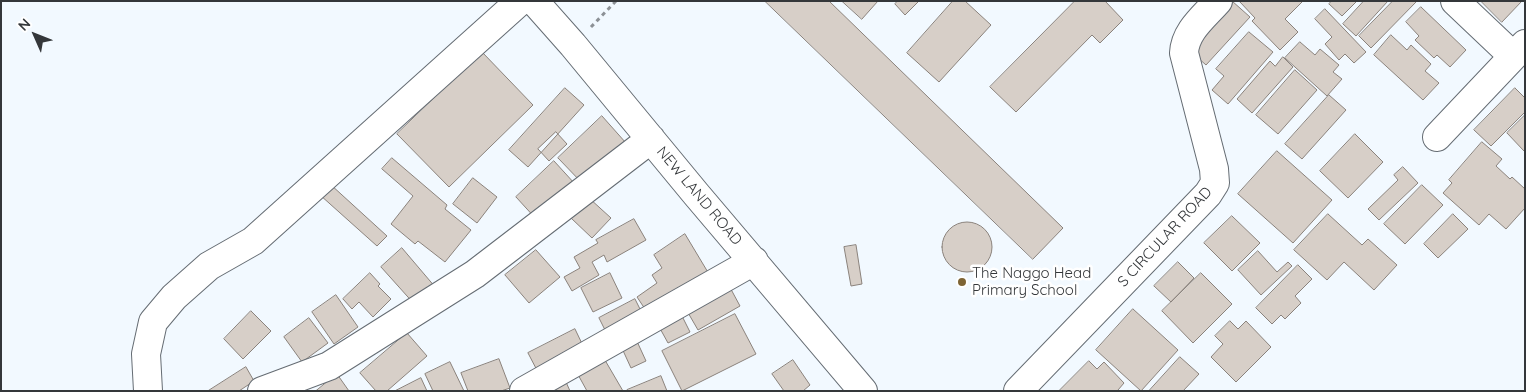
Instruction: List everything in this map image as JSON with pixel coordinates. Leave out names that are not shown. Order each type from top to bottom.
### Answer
[{"type":"street","points":[[148,391],[146,354],[153,322],[174,297],[209,266],[253,241],[520,1]]},
{"type":"street","name":"NEW LAND ROAD","points":[[534,1],[863,391]]},
{"type":"street","name":"S CIRCULAR ROAD","points":[[1018,391],[1208,194],[1214,183],[1214,169],[1184,53],[1184,42],[1188,34],[1218,1]]},
{"type":"street","points":[[1437,138],[1519,50],[1455,1]]},
{"type":"street","points":[[262,391],[329,366],[475,274],[651,140]]},
{"type":"street","points":[[524,391],[754,261]]},
{"type":"path","points":[[573,45],[616,1]]},
{"type":"building","points":[[765,1],[829,1],[1063,228],[1033,259]]},
{"type":"building","points":[[842,1],[878,1],[862,19]]},
{"type":"building","points":[[898,1],[919,1],[905,15],[895,4]]},
{"type":"building","points":[[953,1],[965,1],[991,25],[939,82],[907,53]]},
{"type":"building","points":[[1075,1],[1105,1],[1123,20],[1100,43],[1092,35],[1016,112],[990,87]]},
{"type":"building","points":[[1232,1],[1250,17],[1206,65],[1188,49]]},
{"type":"building","points":[[1241,1],[1303,1],[1285,19],[1298,32],[1280,50],[1252,21],[1255,18]]},
{"type":"building","points":[[1332,1],[1357,1],[1342,16],[1329,4]]},
{"type":"building","points":[[1364,1],[1388,1],[1356,36],[1343,24]]},
{"type":"building","points":[[1393,1],[1417,1],[1371,48],[1359,36]]},
{"type":"building","points":[[1481,1],[1522,1],[1502,22]]},
{"type":"building","points":[[1421,7],[1466,50],[1450,67],[1437,55],[1434,58],[1415,40],[1419,36],[1406,22]]},
{"type":"building","points":[[1325,9],[1366,52],[1354,63],[1345,54],[1339,60],[1325,44],[1332,37],[1315,19]]},
{"type":"building","points":[[1249,32],[1273,52],[1228,104],[1212,90],[1224,76],[1216,69]]},
{"type":"building","points":[[1391,35],[1407,50],[1411,45],[1431,64],[1425,71],[1439,83],[1423,100],[1374,55]]},
{"type":"building","points":[[1300,42],[1315,55],[1320,49],[1339,65],[1333,72],[1342,79],[1327,96],[1285,58]]},
{"type":"building","points":[[482,52],[533,105],[449,187],[397,134]]},
{"type":"building","points":[[1283,57],[1293,67],[1252,113],[1237,99],[1270,61],[1275,66]]},
{"type":"building","points":[[1295,70],[1317,90],[1278,134],[1256,115]]},
{"type":"building","points":[[565,88],[584,105],[528,167],[509,150]]},
{"type":"building","points":[[1515,88],[1525,98],[1525,112],[1491,146],[1474,130]]},
{"type":"building","points":[[1329,95],[1346,110],[1302,159],[1285,144]]},
{"type":"building","points":[[1525,115],[1525,150],[1524,151],[1507,133]]},
{"type":"building","points":[[602,116],[626,143],[583,184],[558,158]]},
{"type":"building","points":[[556,132],[567,144],[549,161],[538,149]]},
{"type":"building","points":[[1355,134],[1383,162],[1348,198],[1320,171]]},
{"type":"building","points":[[1482,142],[1502,159],[1496,166],[1525,189],[1525,208],[1506,229],[1489,214],[1479,225],[1443,193],[1452,183],[1449,180]]},
{"type":"building","points":[[1277,151],[1332,200],[1293,243],[1238,194]]},
{"type":"building","points":[[392,158],[447,205],[445,209],[471,230],[445,262],[418,241],[415,244],[391,224],[413,196],[382,169]]},
{"type":"building","points":[[554,161],[575,184],[537,220],[516,197]]},
{"type":"building","points":[[1403,167],[1418,183],[1379,220],[1368,209],[1398,180],[1394,175]]},
{"type":"building","points":[[473,178],[497,197],[477,223],[453,204]]},
{"type":"building","points":[[330,184],[387,236],[377,246],[320,195]]},
{"type":"building","points":[[1422,185],[1443,205],[1405,244],[1384,224]]},
{"type":"building","points":[[589,198],[611,218],[592,238],[571,218]]},
{"type":"building","points":[[1328,214],[1362,245],[1368,239],[1397,265],[1374,290],[1344,262],[1327,280],[1294,250]]},
{"type":"building","points":[[1453,214],[1468,229],[1438,258],[1424,244]]},
{"type":"building","points":[[1232,216],[1260,243],[1232,271],[1204,243]]},
{"type":"building","points":[[634,219],[646,240],[607,262],[604,255],[592,262],[599,275],[572,291],[564,277],[580,268],[574,257],[598,243],[596,240]]},
{"type":"building","points":[[967,222],[985,229],[992,247],[985,265],[967,272],[949,265],[942,247],[949,229]]},
{"type":"building","points":[[685,234],[709,274],[649,315],[637,297],[657,283],[652,275],[662,268],[654,255]]},
{"type":"building","points":[[856,245],[862,284],[851,286],[844,247]]},
{"type":"building","points":[[402,248],[436,288],[416,306],[381,267]]},
{"type":"building","points":[[536,250],[560,277],[529,303],[505,275]]},
{"type":"building","points":[[1258,251],[1277,272],[1288,262],[1292,266],[1261,295],[1238,270]]},
{"type":"building","points":[[1178,262],[1194,278],[1171,302],[1154,286]]},
{"type":"building","points":[[1298,265],[1312,279],[1295,296],[1301,303],[1285,319],[1281,315],[1272,324],[1256,308]]},
{"type":"building","points":[[370,273],[380,284],[378,286],[391,299],[373,317],[359,302],[352,309],[343,299]]},
{"type":"building","points":[[610,273],[622,298],[593,312],[581,288]]},
{"type":"building","points":[[1201,273],[1232,304],[1193,343],[1162,311]]},
{"type":"building","points":[[726,280],[740,306],[698,330],[683,304]]},
{"type":"building","points":[[336,295],[358,327],[334,344],[312,312]]},
{"type":"building","points":[[635,299],[644,317],[608,336],[599,318]]},
{"type":"building","points":[[1133,309],[1178,350],[1141,391],[1096,350]]},
{"type":"building","points":[[251,311],[271,331],[243,359],[224,339]]},
{"type":"building","points":[[680,312],[690,332],[668,343],[657,323]]},
{"type":"building","points":[[735,314],[756,354],[682,391],[662,351]]},
{"type":"building","points":[[309,318],[328,343],[302,362],[284,337]]},
{"type":"building","points":[[1230,321],[1238,329],[1246,321],[1271,347],[1236,382],[1211,357],[1223,344],[1215,336]]},
{"type":"building","points":[[575,329],[586,352],[540,376],[528,353]]},
{"type":"building","points":[[407,333],[427,356],[387,391],[376,391],[360,373]]},
{"type":"building","points":[[635,337],[646,361],[631,368],[620,344]]},
{"type":"building","points":[[602,355],[623,391],[587,391],[576,371]]},
{"type":"building","points":[[1180,357],[1199,374],[1183,391],[1149,391]]},
{"type":"building","points":[[499,359],[510,388],[501,391],[468,391],[461,373]]},
{"type":"building","points":[[793,360],[810,385],[803,391],[784,391],[772,374]]},
{"type":"building","points":[[1089,361],[1097,369],[1104,362],[1124,383],[1119,391],[1059,391]]},
{"type":"building","points":[[450,362],[464,391],[433,391],[425,374]]},
{"type":"building","points":[[246,367],[254,381],[239,391],[208,391]]},
{"type":"building","points":[[337,374],[349,391],[316,391]]},
{"type":"building","points":[[661,376],[667,391],[627,391],[627,390]]},
{"type":"building","points":[[421,378],[427,391],[395,391]]},
{"type":"building","points":[[566,382],[570,391],[545,391]]},
{"type":"place","name":"The Naggo Head Primary School","points":[[962,282]]}]
